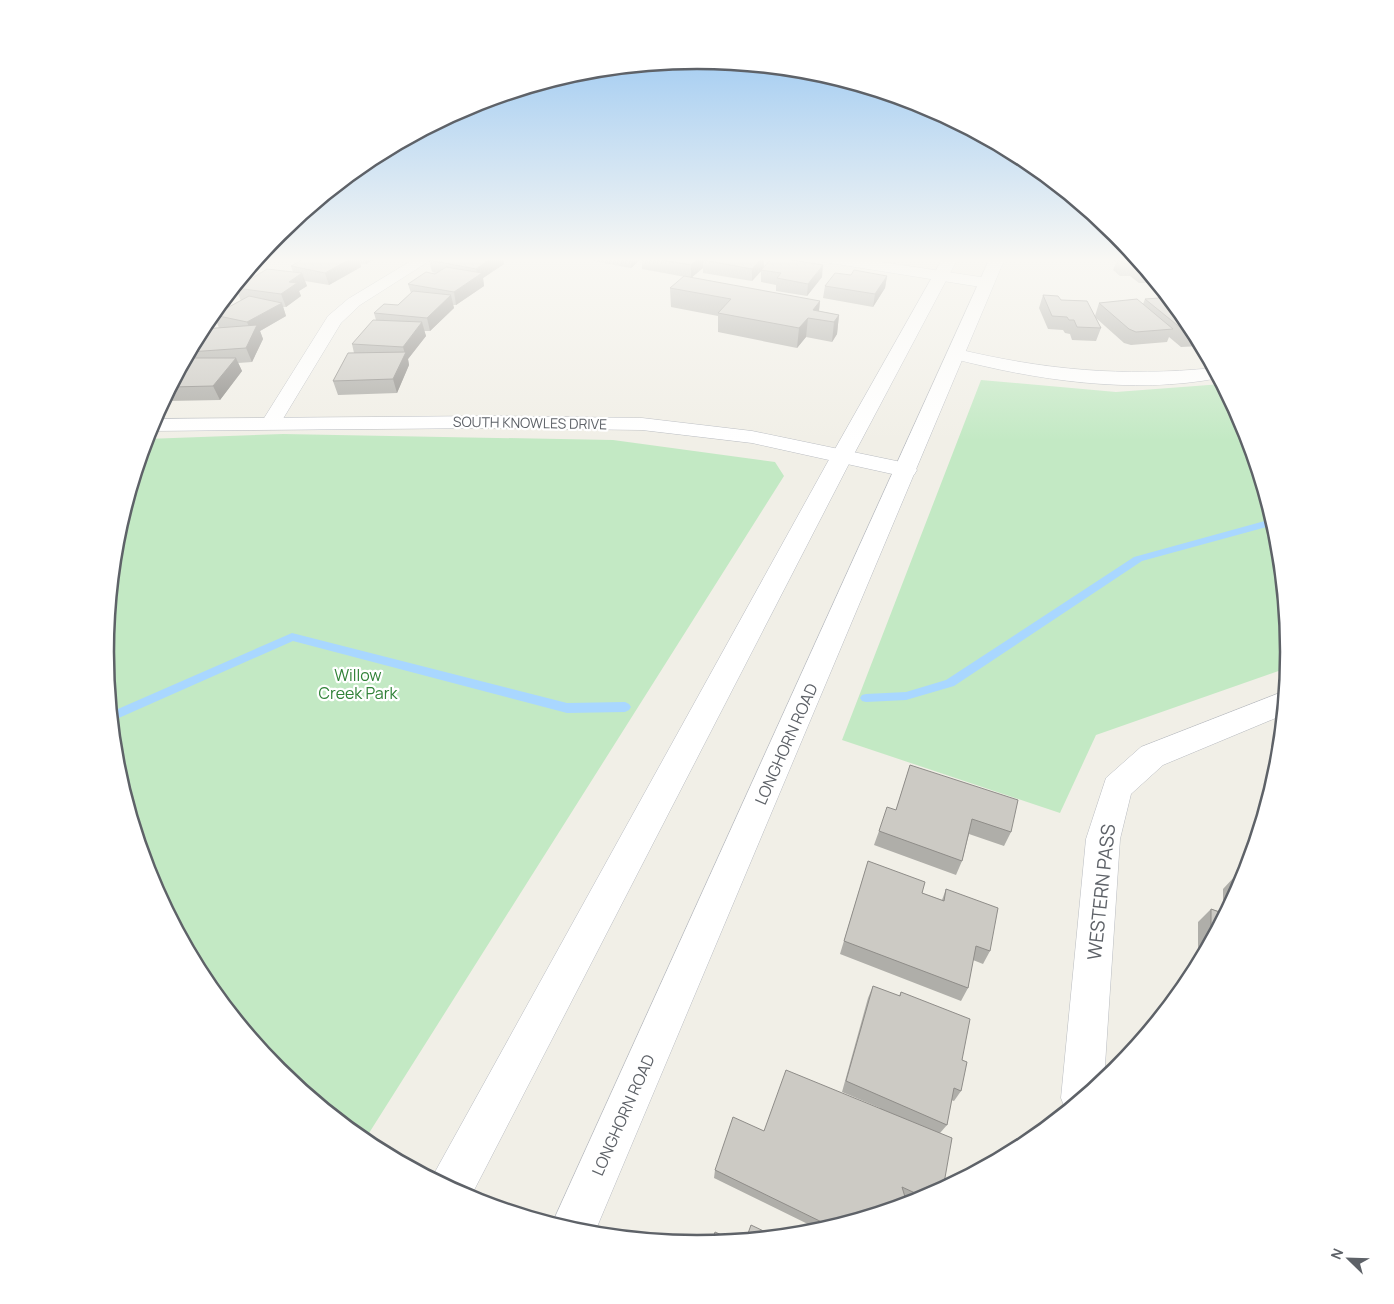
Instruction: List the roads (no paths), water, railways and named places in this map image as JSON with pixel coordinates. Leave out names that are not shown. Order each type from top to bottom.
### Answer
[{"type":"main road","points":[[271,423],[335,319]]},
{"type":"main road","points":[[454,1182],[842,456],[917,319]]},
{"type":"main road","name":"LONGHORN ROAD","points":[[575,1222],[972,319]]},
{"type":"main road","points":[[957,354],[999,352],[1040,354]]},
{"type":"main road","points":[[957,354],[1030,372],[1073,377],[1139,380],[1209,374]]},
{"type":"main road","points":[[1085,359],[1209,374]]},
{"type":"main road","name":"SOUTH KNOWLES DRIVE","points":[[160,425],[271,423],[642,424],[752,437],[906,470]]},
{"type":"main road","name":"WESTERN PASS","points":[[1083,1090],[1103,839],[1117,787],[1152,756],[1277,705]]},
{"type":"waterway","points":[[866,698],[906,696],[950,683],[1138,559],[1266,524]]},
{"type":"waterway","points":[[118,714],[292,637],[567,708],[625,707]]},
{"type":"park label","name":"Willow Creek Park","points":[[358,684]]}]
